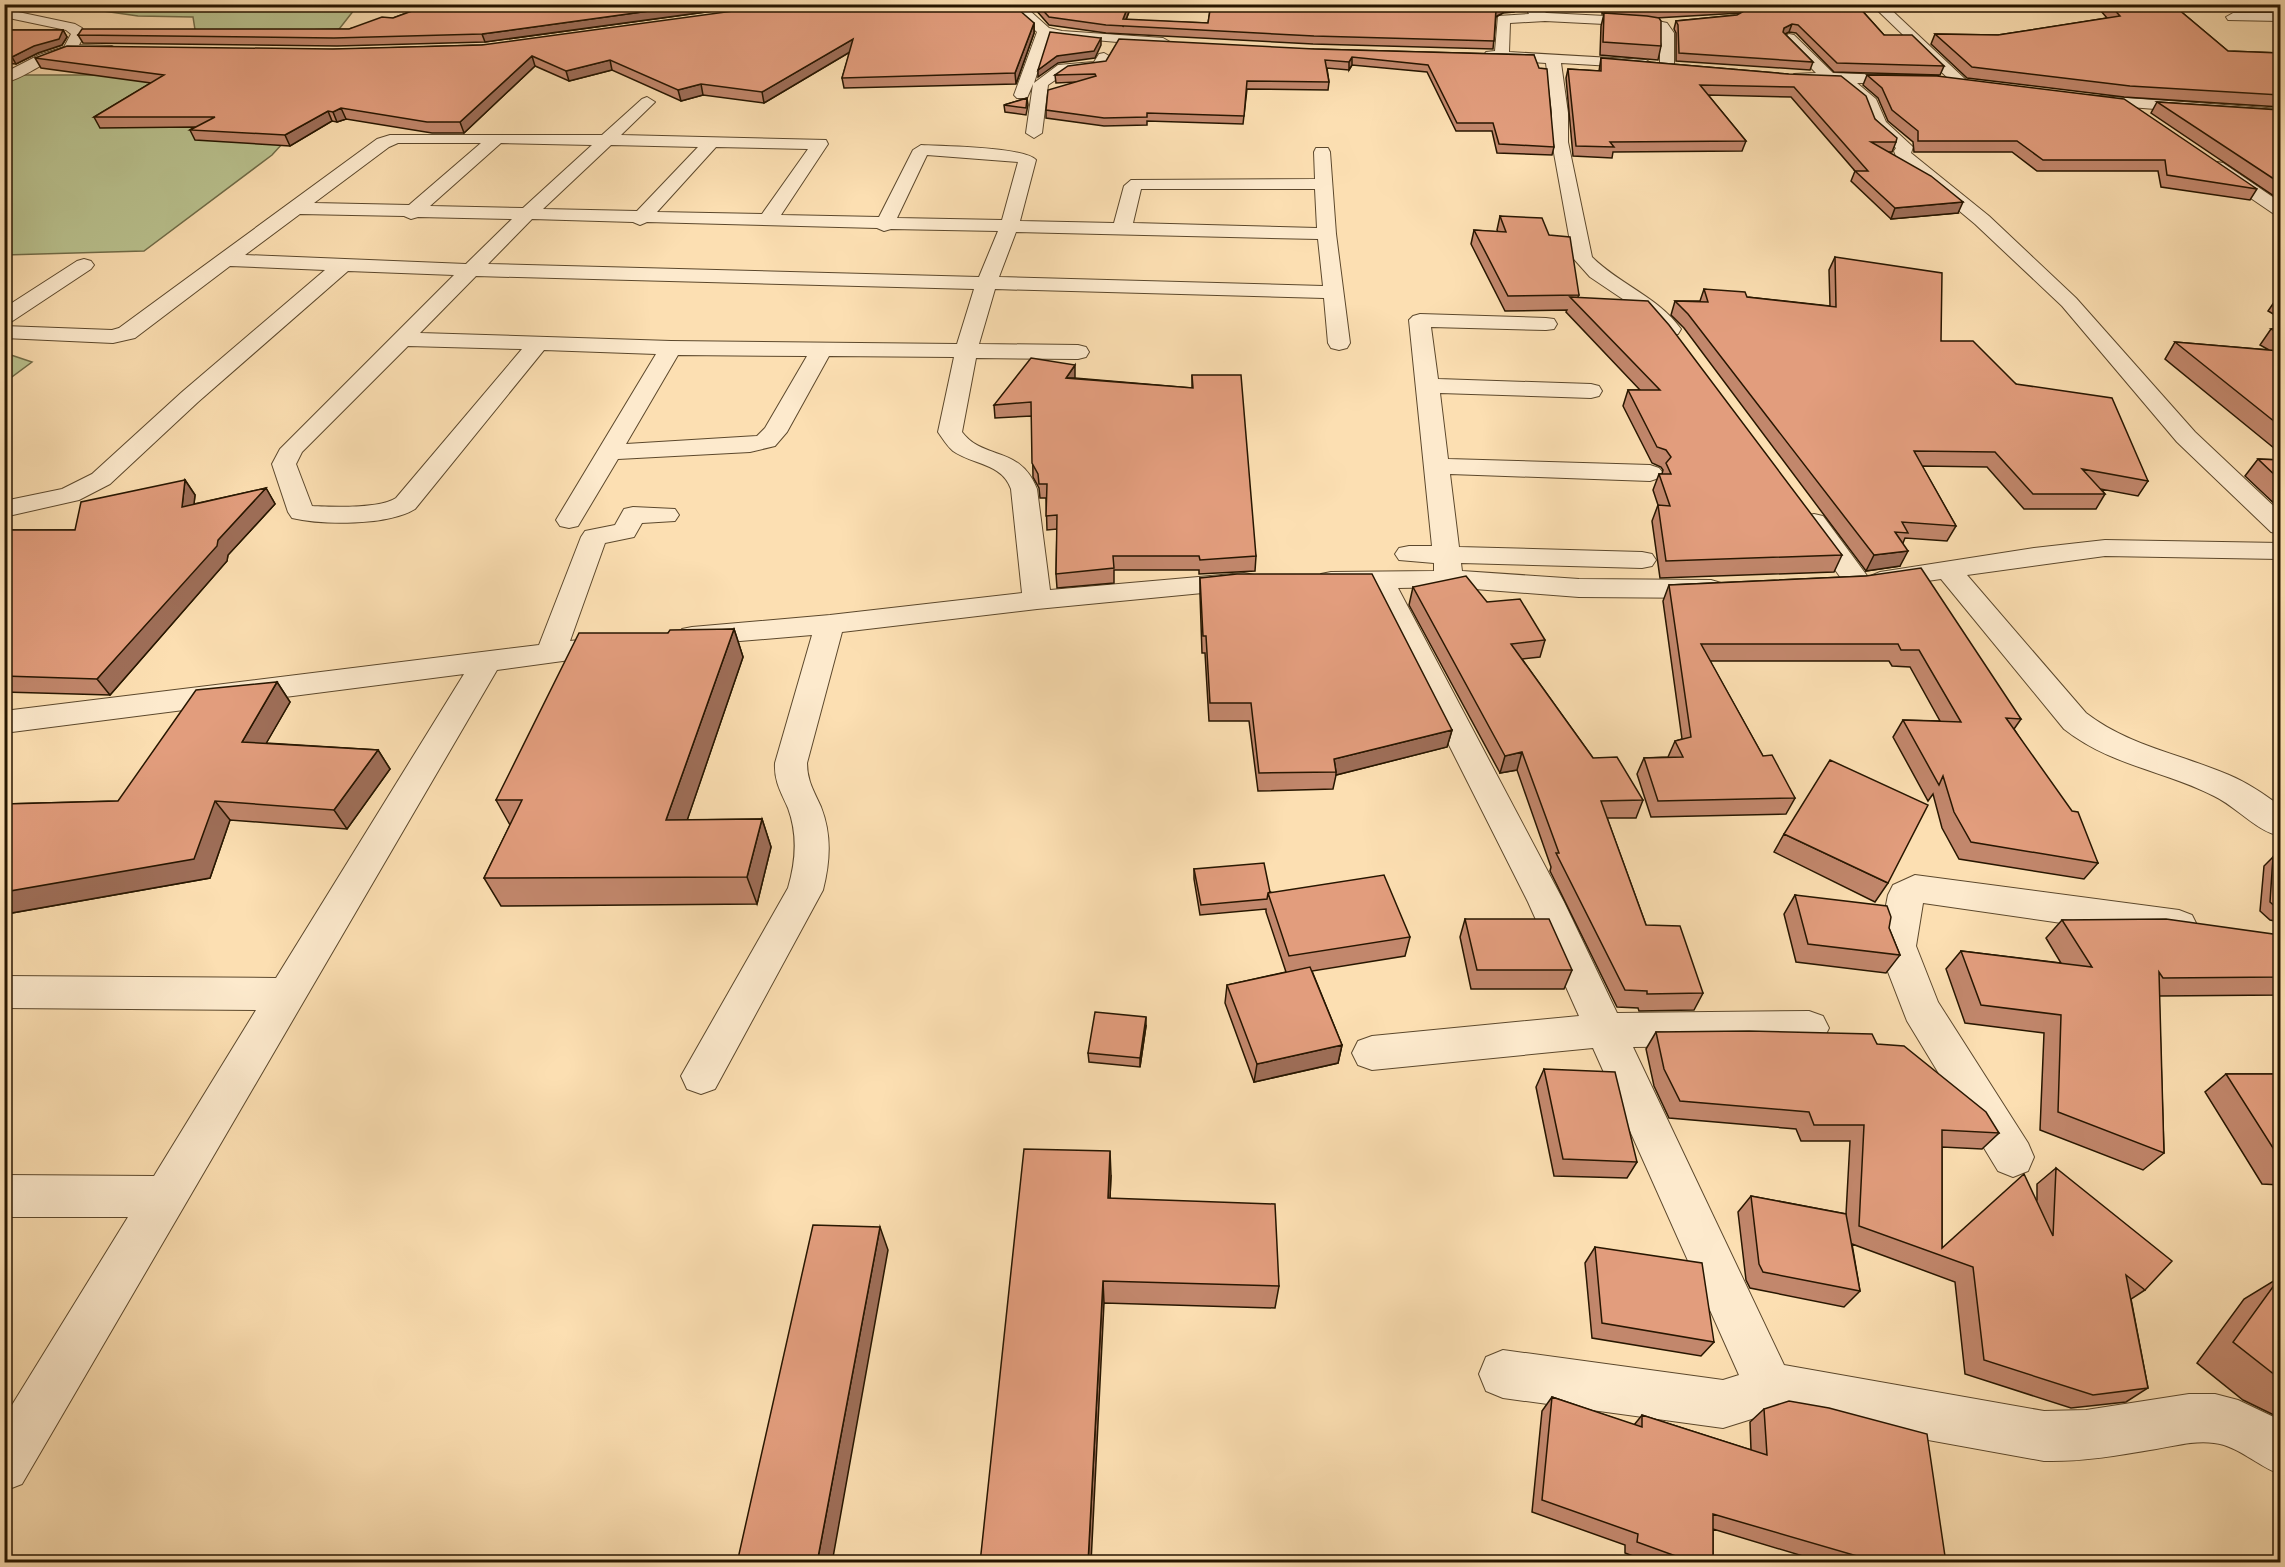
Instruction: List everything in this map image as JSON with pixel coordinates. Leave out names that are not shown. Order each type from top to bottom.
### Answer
[{"type":"street","points":[[1530,4],[1535,13],[1545,17]]},
{"type":"street","points":[[1478,55],[1553,57],[1672,67],[1665,28],[1650,23],[1636,4]]},
{"type":"street","points":[[1785,77],[1966,83],[1877,4]]},
{"type":"street","points":[[889,10],[907,13]]},
{"type":"street","points":[[968,12],[1024,13],[1028,14],[1044,31],[1113,40],[1184,43]]},
{"type":"street","points":[[4,13],[70,27],[78,34],[72,42],[71,49]]},
{"type":"street","points":[[2233,16],[2280,17]]},
{"type":"street","points":[[1502,56],[1503,19],[1545,17],[1650,23],[1679,22]]},
{"type":"street","points":[[1022,95],[1044,31]]},
{"type":"street","points":[[1789,38],[1835,78],[1871,102],[1879,124],[1905,147],[1902,151],[1903,155],[1982,220],[2069,302],[2186,437],[2280,526]]},
{"type":"street","points":[[1034,133],[1041,83],[1063,68],[1101,64],[1113,40]]},
{"type":"street","points":[[4,79],[44,58],[71,49],[130,50]]},
{"type":"street","points":[[1553,57],[1560,113],[1560,142],[1583,258],[1598,273],[1652,310],[1680,343]]},
{"type":"street","points":[[2070,98],[2124,104],[2280,114]]},
{"type":"street","points":[[538,344],[403,506],[383,511],[314,514],[301,512],[284,464],[287,456],[525,216],[647,102]]},
{"type":"street","points":[[2124,104],[2153,124]]},
{"type":"street","points":[[4,332],[119,336],[228,260],[387,140],[409,138],[607,139],[820,144],[767,221]]},
{"type":"street","points":[[411,213],[497,138]]},
{"type":"street","points":[[640,219],[712,141]]},
{"type":"street","points":[[884,225],[921,150],[1016,156],[1027,160],[1009,227],[986,284],[966,351],[950,432],[955,442],[965,449],[1005,465],[1018,474],[1024,489],[1037,600]]},
{"type":"street","points":[[1322,152],[1326,234],[1339,343]]},
{"type":"street","points":[[2201,157],[2280,210]]},
{"type":"street","points":[[1122,228],[1133,186],[1137,184],[1324,184]]},
{"type":"street","points":[[2250,190],[2280,192]]},
{"type":"street","points":[[296,208],[640,219],[1326,234]]},
{"type":"street","points":[[228,260],[472,270],[1332,292]]},
{"type":"street","points":[[4,318],[84,265]]},
{"type":"street","points":[[4,509],[70,495],[101,479],[190,397],[343,266]]},
{"type":"street","points":[[1448,567],[1420,320],[1546,324]]},
{"type":"street","points":[[404,339],[671,348],[1078,352]]},
{"type":"street","points":[[569,520],[671,348]]},
{"type":"street","points":[[611,452],[734,446],[766,441],[775,432],[822,349]]},
{"type":"street","points":[[1428,386],[1591,391]]},
{"type":"street","points":[[1437,466],[1650,473]]},
{"type":"street","points":[[1802,506],[1858,582]]},
{"type":"street","points":[[550,654],[594,537],[625,531],[633,515],[666,515]]},
{"type":"street","points":[[1824,584],[1858,582],[2034,556],[2106,548],[2280,551]]},
{"type":"street","points":[[1409,554],[1448,567],[1579,588],[1686,590],[1732,588]]},
{"type":"street","points":[[1307,580],[1379,579],[1448,567],[1642,560]]},
{"type":"street","points":[[1948,570],[2075,721],[2091,736],[2116,749],[2220,784],[2280,824]]},
{"type":"street","points":[[1379,579],[1546,902],[1769,1387]]},
{"type":"street","points":[[671,638],[830,624],[1037,600],[1236,581],[1272,581]]},
{"type":"street","points":[[701,1076],[805,890],[811,871],[814,851],[810,825],[804,807],[790,781],[791,763],[830,624]]},
{"type":"street","points":[[4,722],[638,642]]},
{"type":"street","points":[[6,1463],[486,662]]},
{"type":"street","points":[[2013,1157],[1921,1009],[1897,946],[1906,895],[1915,889],[1930,890],[2210,930]]},
{"type":"street","points":[[4,992],[287,994]]},
{"type":"street","points":[[1372,1053],[1606,1030],[1809,1028]]},
{"type":"street","points":[[4,1196],[165,1197]]},
{"type":"street","points":[[1503,1374],[1723,1404],[1759,1394],[1769,1387],[2044,1436],[2095,1435],[2204,1417],[2223,1420],[2258,1433],[2280,1449]]},
{"type":"green space","points":[[61,5],[358,5],[336,33],[196,36],[193,17],[138,16]]},
{"type":"green space","points":[[359,60],[272,155],[144,251],[5,255],[4,75],[257,75]]},
{"type":"green space","points":[[5,353],[32,362],[5,382]]},
{"type":"building","points":[[431,4],[700,4],[482,34],[334,38],[78,35],[82,29],[349,29],[382,17],[393,18]]},
{"type":"building","points":[[1037,4],[1129,4],[1123,19],[1208,23],[1211,4],[1515,5],[1504,5],[1496,9],[1494,41],[1314,36],[1106,25],[1049,17]]},
{"type":"building","points":[[1604,4],[1857,5],[1884,35],[1912,35],[1944,66],[1837,63],[1798,25],[1792,24],[1784,28],[1783,32],[1813,62],[1679,53],[1676,21],[1737,15],[1746,10],[1743,5],[1657,10],[1604,7]]},
{"type":"building","points":[[2109,4],[2172,4],[2228,51],[2280,53],[2280,95],[2130,86],[1972,67],[1935,34],[1998,35],[2120,16]]},
{"type":"building","points":[[1018,9],[1034,23],[1015,73],[842,78],[853,39],[762,92],[701,84],[678,90],[610,60],[566,71],[532,56],[460,122],[427,122],[341,108],[333,112],[328,111],[285,135],[190,130],[215,117],[94,117],[164,75],[35,58],[67,46],[333,49],[482,45],[733,11]]},
{"type":"building","points":[[1604,13],[1659,18],[1661,46],[1603,42]]},
{"type":"building","points":[[4,30],[63,30],[59,39],[34,46],[12,57],[4,56]]},
{"type":"building","points":[[1050,32],[1101,38],[1094,51],[1057,56],[1038,70]]},
{"type":"building","points":[[1119,39],[1314,49],[1534,55],[1539,68],[1547,69],[1554,147],[1499,144],[1493,123],[1457,123],[1428,65],[1352,57],[1349,62],[1325,60],[1329,82],[1247,81],[1244,116],[1147,113],[1147,117],[1104,118],[1046,110],[1048,90],[1096,76],[1095,74],[1055,75],[1068,66],[1106,61]]},
{"type":"building","points":[[1601,58],[1788,74],[1841,76],[1866,96],[1875,119],[1897,138],[1896,142],[1871,142],[1931,176],[1963,202],[1895,208],[1855,171],[1868,171],[1794,87],[1700,85],[1746,141],[1610,142],[1614,147],[1576,146],[1568,69],[1601,71]]},
{"type":"building","points":[[1867,75],[1937,76],[2124,99],[2257,189],[2167,175],[2165,160],[2043,160],[2017,141],[1918,141],[1918,131],[1892,110],[1882,88]]},
{"type":"building","points":[[1027,98],[1026,108],[1004,105]]},
{"type":"building","points":[[2157,102],[2280,110],[2280,183]]},
{"type":"building","points":[[1500,216],[1542,218],[1549,235],[1570,237],[1579,295],[1508,296],[1474,230],[1506,232]]},
{"type":"building","points":[[1835,257],[1942,273],[1941,341],[1973,341],[2016,384],[2112,398],[2148,481],[2082,469],[2105,494],[2033,494],[1995,452],[1914,451],[1956,526],[1902,522],[1908,533],[1895,532],[1908,551],[1874,555],[1688,314],[1675,301],[1708,302],[1704,289],[1745,292],[1747,297],[1836,307]]},
{"type":"building","points":[[1570,297],[1648,301],[1669,325],[1842,555],[1666,561],[1658,505],[1670,506],[1659,474],[1671,474],[1666,463],[1671,457],[1666,450],[1657,447],[1628,390],[1660,390]]},
{"type":"building","points":[[2280,328],[2280,334],[2271,329]]},
{"type":"building","points":[[2175,342],[2280,351],[2280,426]]},
{"type":"building","points":[[1031,358],[1075,365],[1066,378],[1193,388],[1192,375],[1241,375],[1256,556],[1200,560],[1199,556],[1113,556],[1114,568],[1056,574],[1057,515],[1046,516],[1047,484],[1039,484],[1038,474],[1032,463],[1031,402],[994,405]]},
{"type":"building","points":[[2258,459],[2280,460],[2280,480]]},
{"type":"building","points":[[185,480],[182,507],[266,488],[97,679],[4,676],[4,530],[75,530],[81,502]]},
{"type":"building","points":[[1921,568],[2021,719],[2006,718],[2072,811],[2078,812],[2098,863],[1971,842],[1954,812],[1943,776],[1939,785],[1903,720],[1961,722],[1919,650],[1901,650],[1898,644],[1701,644],[1763,756],[1772,755],[1795,798],[1658,801],[1644,758],[1683,757],[1675,741],[1691,737],[1669,585],[1866,576]]},
{"type":"building","points":[[1237,574],[1372,574],[1452,730],[1334,759],[1336,772],[1259,773],[1251,703],[1210,703],[1200,578]]},
{"type":"building","points":[[1466,576],[1487,602],[1520,599],[1545,640],[1511,644],[1593,758],[1617,757],[1643,800],[1601,801],[1646,925],[1680,926],[1703,993],[1647,994],[1647,991],[1625,990],[1556,853],[1559,853],[1522,752],[1505,756],[1413,587]]},
{"type":"building","points":[[734,629],[666,820],[762,819],[747,877],[484,878],[522,800],[496,800],[579,633],[668,633],[670,630]]},
{"type":"building","points":[[277,682],[242,742],[378,750],[334,810],[215,801],[194,859],[4,892],[4,804],[118,801],[196,690]]},
{"type":"building","points":[[1830,760],[1928,805],[1888,883],[1784,834]]},
{"type":"building","points":[[2273,857],[2280,863],[2280,911],[2270,902]]},
{"type":"building","points":[[1264,863],[1270,892],[1267,899],[1201,905],[1194,869]]},
{"type":"building","points":[[1384,875],[1410,937],[1289,956],[1268,893]]},
{"type":"building","points":[[1795,895],[1887,906],[1891,917],[1889,928],[1900,955],[1808,944]]},
{"type":"building","points":[[1465,919],[1549,919],[1572,970],[1477,970]]},
{"type":"building","points":[[2166,919],[2280,935],[2280,977],[2163,978],[2159,972],[2164,1153],[2058,1112],[2061,1015],[1981,1005],[1961,951],[2092,967],[2062,920]]},
{"type":"building","points":[[1310,967],[1342,1045],[1257,1064],[1227,985]]},
{"type":"building","points":[[1095,1012],[1146,1017],[1140,1058],[1088,1053]]},
{"type":"building","points":[[1749,1031],[1872,1034],[1877,1044],[1904,1046],[1986,1112],[1999,1133],[1942,1130],[1942,1248],[2024,1174],[2053,1236],[2056,1168],[2172,1261],[2145,1290],[2126,1275],[2148,1388],[2093,1395],[1984,1360],[1973,1267],[1859,1226],[1864,1125],[1814,1125],[1809,1112],[1680,1101],[1664,1069],[1656,1032]]},
{"type":"building","points":[[1544,1069],[1615,1072],[1637,1162],[1563,1159]]},
{"type":"building","points":[[2226,1074],[2280,1074],[2280,1159]]},
{"type":"building","points":[[1024,1149],[1110,1151],[1108,1198],[1275,1204],[1279,1286],[1103,1281],[1088,1563],[980,1563]]},
{"type":"building","points":[[1751,1196],[1846,1214],[1860,1291],[1763,1272],[1759,1264]]},
{"type":"building","points":[[813,1225],[880,1227],[817,1563],[737,1563]]},
{"type":"building","points":[[1595,1247],[1702,1263],[1714,1342],[1602,1323]]},
{"type":"building","points":[[2280,1277],[2280,1379],[2233,1342]]},
{"type":"building","points":[[1552,1397],[1642,1427],[1642,1415],[1767,1455],[1764,1409],[1789,1401],[1829,1408],[1927,1434],[1946,1563],[1881,1563],[1713,1514],[1713,1563],[1695,1563],[1637,1542],[1638,1534],[1542,1500]]}]
